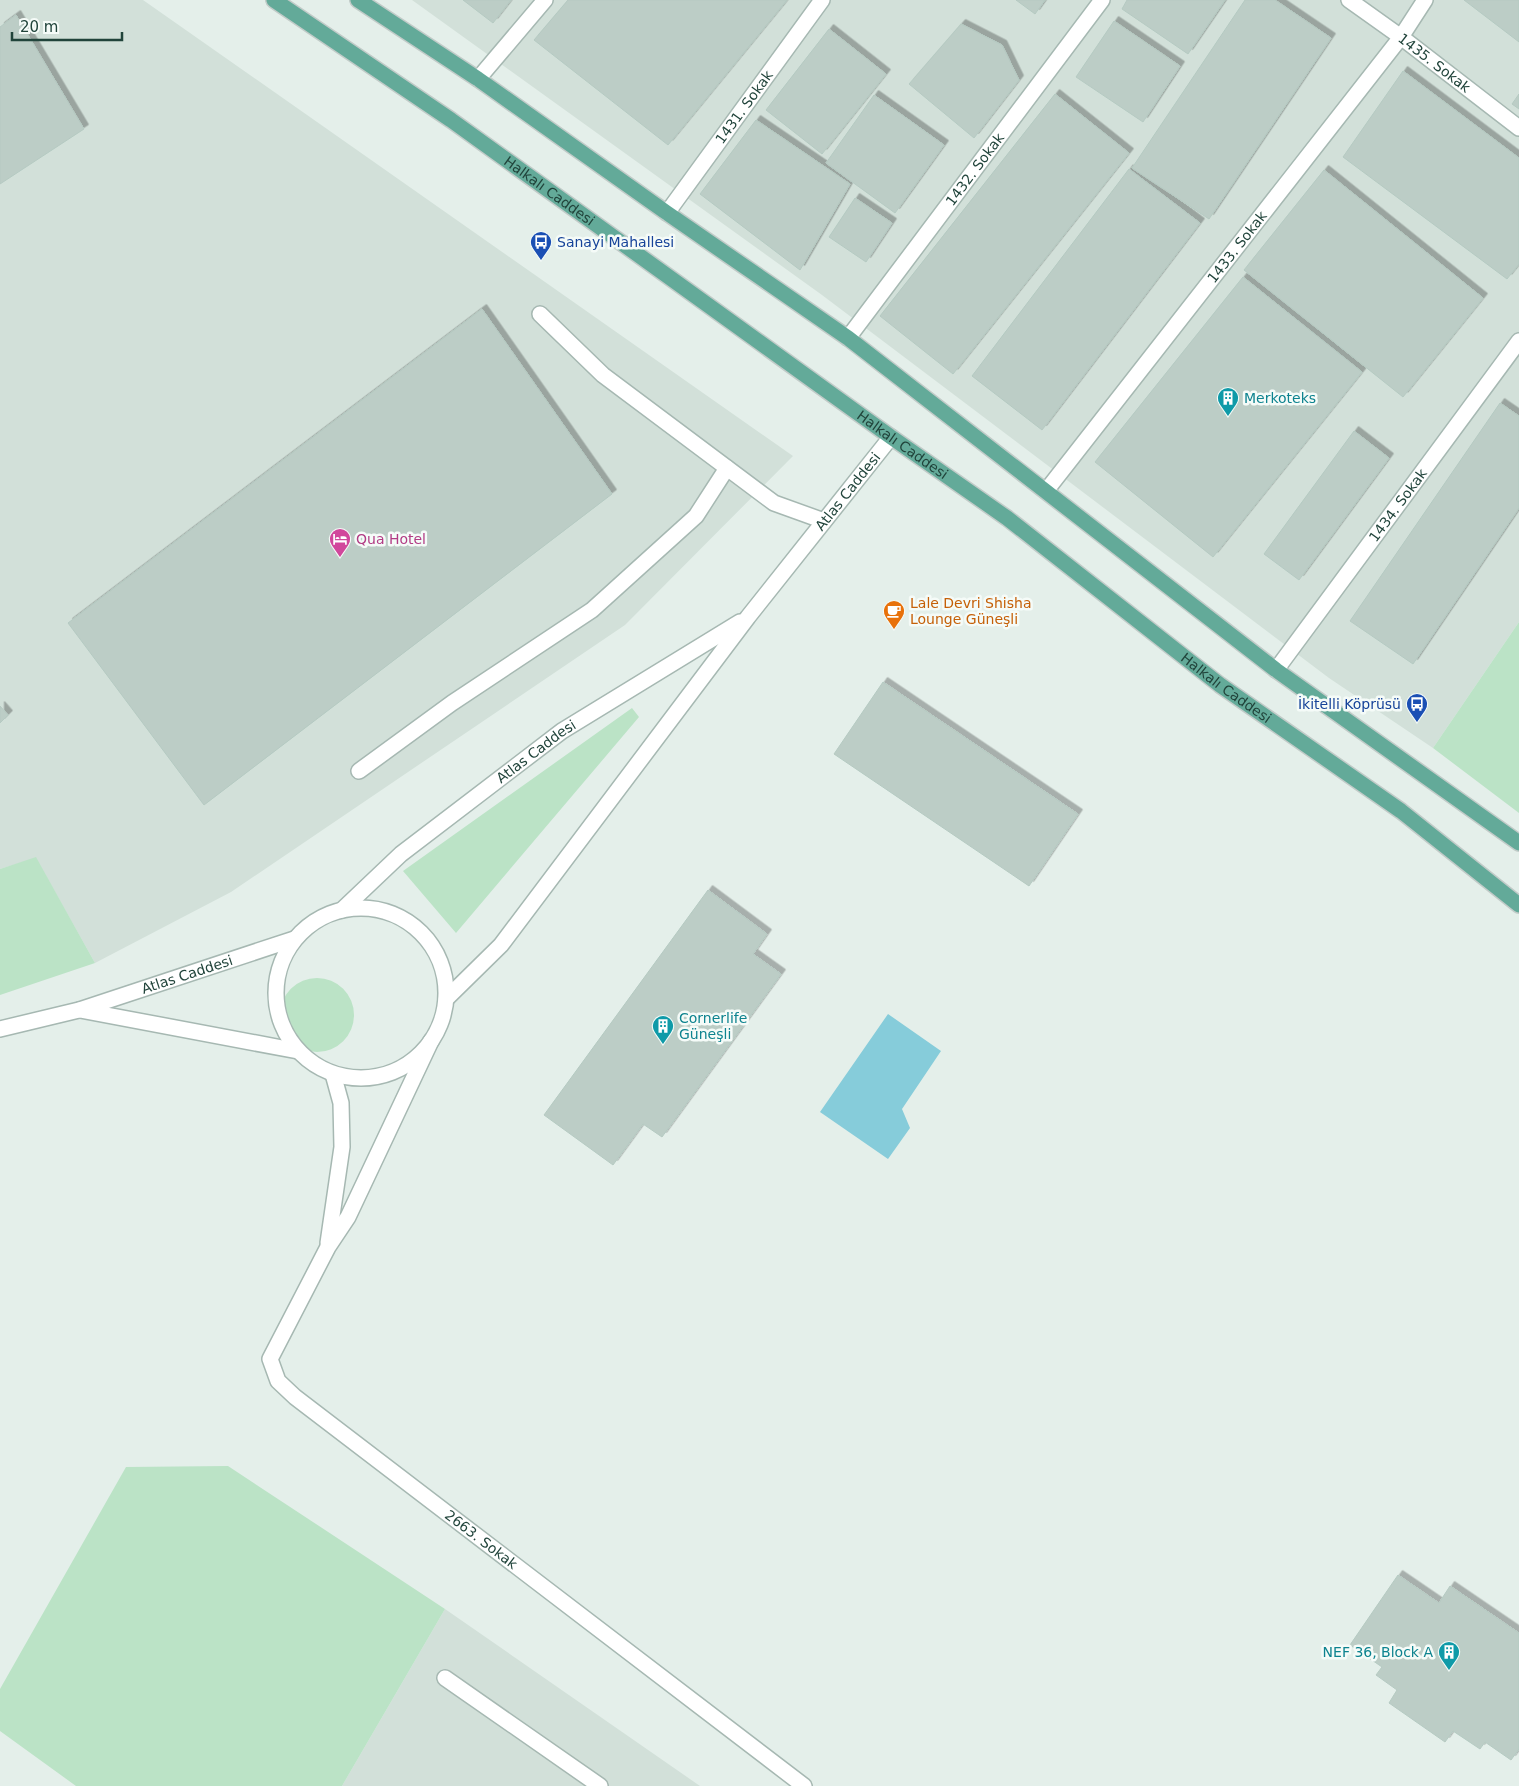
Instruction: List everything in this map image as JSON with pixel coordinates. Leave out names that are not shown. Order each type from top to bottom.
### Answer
[{"type":"main road","name":"Halkalı Caddesi","points":[[274,0],[452,120],[891,437],[1007,518],[1220,685],[1401,811],[1519,905]]},
{"type":"main road","points":[[358,0],[478,80],[848,338],[1276,670],[1519,843]]},
{"type":"street","points":[[478,80],[545,0]]},
{"type":"street","name":"1431. Sokak","points":[[667,213],[822,0]]},
{"type":"street","name":"1432. Sokak","points":[[848,338],[1102,0]]},
{"type":"street","name":"1435. Sokak","points":[[1349,0],[1401,37],[1519,128]]},
{"type":"street","name":"1433. Sokak","points":[[1046,491],[1401,37],[1426,0]]},
{"type":"street","points":[[540,314],[603,375],[774,503],[824,521]]},
{"type":"street","name":"1434. Sokak","points":[[1276,670],[1519,341]]},
{"type":"street","name":"Atlas Caddesi","points":[[446,999],[501,945],[748,618],[891,437]]},
{"type":"street","points":[[359,771],[452,703],[592,610],[696,516],[727,468]]},
{"type":"street","name":"Atlas Caddesi","points":[[342,910],[401,854],[562,731],[748,618]]},
{"type":"street","points":[[328,1247],[348,1217],[442,1021],[446,999],[444,973],[434,949],[417,928],[394,914],[368,908],[342,910],[316,920],[294,939],[282,960],[276,984],[276,1008],[284,1031],[298,1051],[314,1064],[334,1074],[360,1079],[388,1074],[412,1061],[431,1041]]},
{"type":"street","name":"Atlas Caddesi","points":[[0,1029],[79,1010],[294,939]]},
{"type":"street","name":"Atlas Caddesi","points":[[79,1010],[298,1051]]},
{"type":"street","points":[[328,1247],[342,1147],[341,1103],[334,1074]]},
{"type":"street","name":"2663. Sokak","points":[[328,1247],[270,1359],[278,1381],[295,1397],[804,1786]]},
{"type":"street","points":[[445,1678],[600,1786]]},
{"type":"shaded area","points":[[0,0],[143,0],[793,456],[625,625],[231,892],[95,963],[36,858],[0,869]]},
{"type":"shaded area","points":[[412,0],[1519,0],[1519,622],[1433,748],[1329,678],[822,295]]},
{"type":"shaded area","points":[[445,1609],[700,1786],[342,1786]]},
{"type":"green space","points":[[1519,622],[1519,813],[1433,748]]},
{"type":"green space","points":[[632,708],[639,717],[456,933],[403,871]]},
{"type":"green space","points":[[36,857],[95,963],[0,995],[0,869]]},
{"type":"green space","points":[[317,978],[338,984],[348,994],[354,1015],[348,1036],[338,1046],[317,1052],[296,1046],[286,1036],[280,1015],[286,994],[296,984]]},
{"type":"green space","points":[[228,1466],[445,1609],[342,1786],[76,1786],[0,1731],[0,1689],[126,1467]]},
{"type":"water","points":[[888,1014],[941,1051],[902,1109],[910,1128],[888,1159],[820,1112]]},
{"type":"building","points":[[463,0],[511,0],[493,23]]},
{"type":"building","points":[[568,0],[787,0],[668,145],[534,40]]},
{"type":"building","points":[[1016,0],[1045,0],[1035,14]]},
{"type":"building","points":[[1127,0],[1225,0],[1188,54],[1122,9]]},
{"type":"building","points":[[1245,0],[1275,0],[1331,38],[1209,219],[1132,168]]},
{"type":"building","points":[[1464,0],[1519,0],[1519,42]]},
{"type":"building","points":[[16,15],[84,129],[0,184],[0,27]]},
{"type":"building","points":[[1114,21],[1180,66],[1143,122],[1076,77]]},
{"type":"building","points":[[961,24],[1002,45],[1019,80],[974,138],[909,84]]},
{"type":"building","points":[[829,29],[886,74],[822,154],[766,110]]},
{"type":"building","points":[[1403,71],[1519,158],[1519,264],[1507,279],[1343,157]]},
{"type":"building","points":[[1055,94],[1129,153],[953,374],[880,316]]},
{"type":"building","points":[[1519,94],[1519,109],[1512,104]]},
{"type":"building","points":[[874,95],[944,145],[895,213],[826,163]]},
{"type":"building","points":[[756,120],[850,184],[800,270],[700,194]]},
{"type":"building","points":[[1129,169],[1200,223],[1042,430],[972,376]]},
{"type":"building","points":[[1324,170],[1483,298],[1403,397],[1244,270]]},
{"type":"building","points":[[855,198],[892,223],[866,262],[829,237]]},
{"type":"building","name":"Merkoteks","points":[[1243,277],[1362,372],[1213,557],[1095,462]]},
{"type":"building","name":"Qua Hotel","points":[[482,309],[612,494],[204,805],[68,623]]},
{"type":"building","points":[[1500,403],[1519,416],[1519,508],[1413,664],[1350,621]]},
{"type":"building","points":[[1354,431],[1389,458],[1299,580],[1264,554]]},
{"type":"building","points":[[883,682],[1078,814],[1029,886],[834,754]]},
{"type":"building","points":[[0,706],[8,715],[0,723]]},
{"type":"building","name":"Cornerlife Güneşli","points":[[708,890],[767,934],[753,954],[781,974],[662,1137],[643,1124],[613,1165],[544,1115]]},
{"type":"building","name":"NEF 36, Block A","points":[[1398,1575],[1439,1603],[1450,1586],[1519,1633],[1519,1749],[1511,1760],[1485,1742],[1480,1749],[1453,1731],[1445,1742],[1389,1703],[1397,1690],[1376,1675],[1382,1667],[1350,1645]]},
{"type":"place","name":"Sanayi Mahallesi","points":[[541,261]]},
{"type":"place","name":"Merkoteks","points":[[1228,417]]},
{"type":"place","name":"Qua Hotel","points":[[340,558]]},
{"type":"place","name":"Lale Devri Shisha Lounge Güneşli","points":[[894,630]]},
{"type":"place","name":"İkitelli Köprüsü","points":[[1417,723]]},
{"type":"place","name":"Cornerlife Güneşli","points":[[663,1045]]},
{"type":"place","name":"NEF 36, Block A","points":[[1449,1671]]}]
